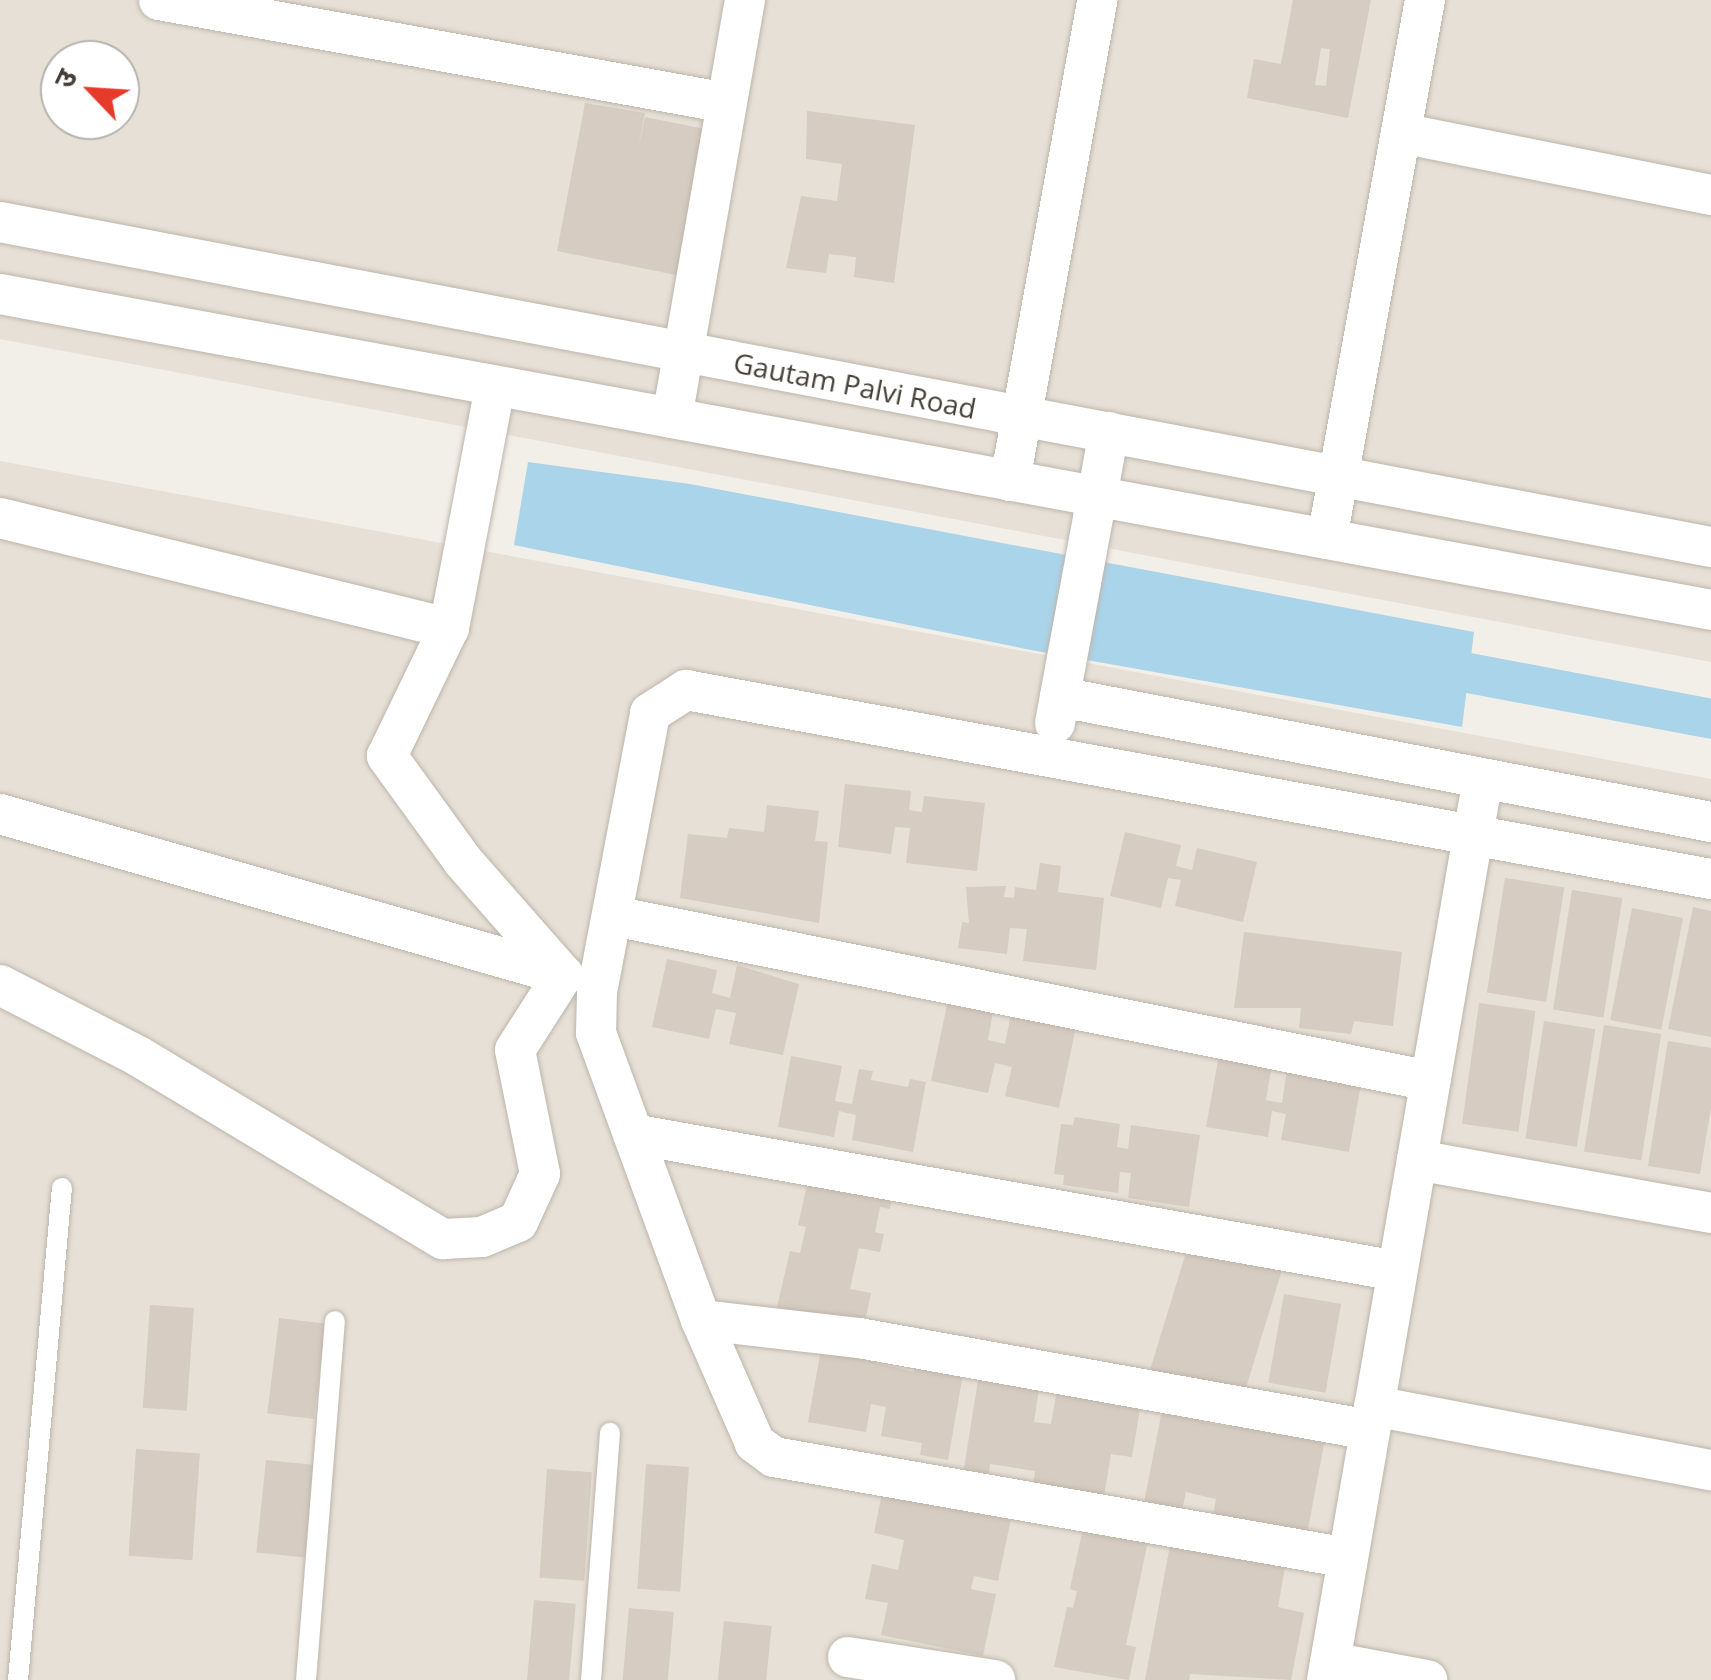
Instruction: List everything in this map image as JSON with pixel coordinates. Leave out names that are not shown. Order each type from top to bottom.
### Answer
[{"type":"street","points":[[158,0],[727,103]]},
{"type":"street","points":[[672,418],[745,0]]},
{"type":"street","points":[[1010,481],[1097,0]]},
{"type":"street","points":[[1327,539],[1425,0]]},
{"type":"street","points":[[1401,134],[1711,193]]},
{"type":"street","name":"Gautam Palvi Road","points":[[0,222],[1711,546]]},
{"type":"street","points":[[0,294],[1711,610]]},
{"type":"street","points":[[495,386],[450,628],[386,756],[463,861],[563,975]]},
{"type":"street","points":[[1050,752],[1109,432]]},
{"type":"street","points":[[0,518],[450,628]]},
{"type":"street","points":[[1062,684],[1483,778],[1711,822]]},
{"type":"street","points":[[1348,1558],[774,1457],[746,1430],[633,1134],[594,1012],[650,712],[672,693],[686,690],[1050,752],[1711,879]]},
{"type":"street","points":[[1427,1680],[1328,1671],[1483,778]]},
{"type":"street","points":[[0,814],[563,975]]},
{"type":"street","points":[[614,916],[1430,1080]]},
{"type":"street","points":[[0,986],[138,1056],[442,1238],[482,1237],[518,1222],[534,1198],[540,1174],[515,1050],[563,975]]},
{"type":"street","points":[[633,1134],[1398,1271]]},
{"type":"street","points":[[1416,1160],[1711,1213]]},
{"type":"street","points":[[701,1320],[860,1338],[1711,1470]]},
{"type":"street","points":[[848,1657],[995,1680]]},
{"type":"lane","points":[[18,1680],[62,1188]]},
{"type":"lane","points":[[306,1680],[335,1321]]},
{"type":"lane","points":[[591,1680],[610,1433]]},
{"type":"shaded area","points":[[0,0],[1711,0],[1711,662],[0,339]]},
{"type":"shaded area","points":[[0,461],[1711,779],[1711,1680],[0,1680]]},
{"type":"water","points":[[528,462],[690,484],[1474,632],[1462,727],[1031,650],[514,545]]},
{"type":"building","points":[[1293,0],[1371,0],[1348,118],[1247,98],[1254,59],[1281,64]],"holes":[[[1321,48],[1330,49],[1326,86],[1315,85]]]},
{"type":"building","points":[[585,103],[645,113],[638,150],[645,117],[720,132],[691,278],[557,251]]},
{"type":"building","points":[[807,111],[915,125],[894,283],[854,277],[856,257],[829,254],[826,273],[786,268],[801,196],[837,201],[842,164],[806,159]]},
{"type":"building","points":[[845,784],[911,791],[909,810],[922,812],[924,796],[985,803],[977,871],[906,863],[910,828],[895,827],[891,854],[838,847]]},
{"type":"building","points":[[767,805],[819,811],[815,841],[828,842],[819,923],[680,898],[688,834],[727,838],[729,828],[764,832]]},
{"type":"building","points":[[1125,832],[1181,845],[1176,866],[1192,870],[1197,848],[1257,862],[1243,922],[1175,906],[1181,880],[1168,878],[1161,908],[1110,896]]},
{"type":"building","points":[[1040,863],[1061,866],[1058,892],[1104,898],[1096,970],[1023,961],[1027,929],[1010,928],[1007,954],[958,948],[962,922],[969,923],[966,887],[1006,886],[1004,897],[1014,898],[1015,887],[1036,890]]},
{"type":"building","points":[[1505,878],[1564,887],[1546,1002],[1487,993]]},
{"type":"building","points":[[1572,890],[1622,898],[1603,1017],[1553,1010]]},
{"type":"building","points":[[1693,907],[1711,911],[1711,1037],[1668,1029]]},
{"type":"building","points":[[1632,908],[1683,918],[1661,1030],[1610,1020]]},
{"type":"building","points":[[1244,932],[1402,952],[1393,1026],[1354,1021],[1351,1034],[1299,1028],[1301,1008],[1234,1008]]},
{"type":"building","points":[[667,959],[717,970],[712,993],[730,998],[737,965],[799,984],[783,1055],[729,1044],[736,1013],[716,1009],[709,1039],[652,1027]]},
{"type":"building","points":[[949,996],[994,1006],[988,1040],[1005,1044],[1012,1009],[1077,1022],[1059,1108],[1005,1096],[1012,1067],[995,1063],[988,1093],[931,1081]]},
{"type":"building","points":[[1479,1003],[1535,1011],[1518,1132],[1462,1124]]},
{"type":"building","points":[[1544,1021],[1595,1029],[1577,1147],[1525,1139]]},
{"type":"building","points":[[1604,1025],[1661,1034],[1641,1160],[1584,1151]]},
{"type":"building","points":[[1668,1041],[1711,1048],[1711,1108],[1700,1174],[1648,1166]]},
{"type":"building","points":[[1219,1055],[1272,1064],[1266,1100],[1282,1103],[1287,1070],[1361,1084],[1349,1152],[1281,1140],[1286,1114],[1272,1111],[1268,1137],[1206,1127]]},
{"type":"building","points":[[791,1056],[842,1066],[835,1101],[852,1104],[859,1069],[873,1071],[871,1080],[908,1087],[910,1079],[926,1082],[913,1152],[852,1140],[856,1115],[839,1111],[834,1137],[778,1127]]},
{"type":"building","points":[[1075,1117],[1120,1124],[1117,1147],[1128,1149],[1131,1125],[1200,1135],[1189,1207],[1128,1198],[1131,1173],[1120,1172],[1118,1193],[1063,1185],[1064,1175],[1054,1174],[1061,1124],[1073,1125]]},
{"type":"building","points":[[810,1172],[894,1190],[890,1209],[880,1207],[875,1232],[884,1234],[880,1252],[859,1248],[850,1289],[871,1293],[864,1326],[777,1307],[790,1251],[800,1253],[806,1227],[798,1225]]},
{"type":"building","points":[[1191,1236],[1284,1264],[1240,1408],[1147,1379]]},
{"type":"building","points":[[1284,1294],[1341,1304],[1325,1393],[1268,1383]]},
{"type":"building","points":[[150,1305],[194,1308],[187,1411],[143,1408]]},
{"type":"building","points":[[279,1318],[326,1324],[314,1419],[267,1413]]},
{"type":"building","points":[[821,1349],[914,1372],[915,1365],[963,1374],[948,1460],[920,1455],[922,1443],[881,1436],[886,1407],[871,1404],[866,1432],[808,1422]]},
{"type":"building","points":[[979,1374],[1040,1382],[1034,1422],[1051,1424],[1058,1384],[1142,1397],[1132,1457],[1111,1454],[1102,1509],[1031,1498],[1035,1471],[990,1464],[986,1491],[961,1487]]},
{"type":"building","points":[[1163,1405],[1205,1413],[1204,1422],[1231,1427],[1234,1411],[1327,1429],[1306,1539],[1212,1521],[1216,1499],[1186,1492],[1181,1515],[1143,1508]]},
{"type":"building","points":[[136,1449],[200,1453],[192,1560],[129,1556]]},
{"type":"building","points":[[266,1460],[315,1465],[305,1558],[256,1552]]},
{"type":"building","points":[[646,1464],[689,1467],[680,1592],[637,1589]]},
{"type":"building","points":[[547,1469],[592,1472],[584,1581],[539,1578]]},
{"type":"building","points":[[884,1483],[1013,1509],[998,1581],[974,1576],[971,1589],[996,1594],[983,1656],[881,1635],[888,1603],[865,1599],[872,1564],[898,1570],[904,1540],[874,1533]]},
{"type":"building","points":[[1083,1528],[1148,1541],[1126,1645],[1136,1647],[1129,1680],[1054,1667],[1067,1607],[1073,1608],[1077,1591],[1070,1589]]},
{"type":"building","points":[[1170,1545],[1285,1567],[1278,1607],[1304,1613],[1291,1680],[1190,1674],[1189,1680],[1145,1680]]},
{"type":"building","points":[[534,1600],[576,1604],[569,1680],[527,1680]]},
{"type":"building","points":[[629,1608],[674,1612],[668,1680],[623,1680]]},
{"type":"building","points":[[724,1621],[772,1626],[766,1680],[718,1680]]},
{"type":"waterway","points":[[1416,663],[1711,719]]}]
